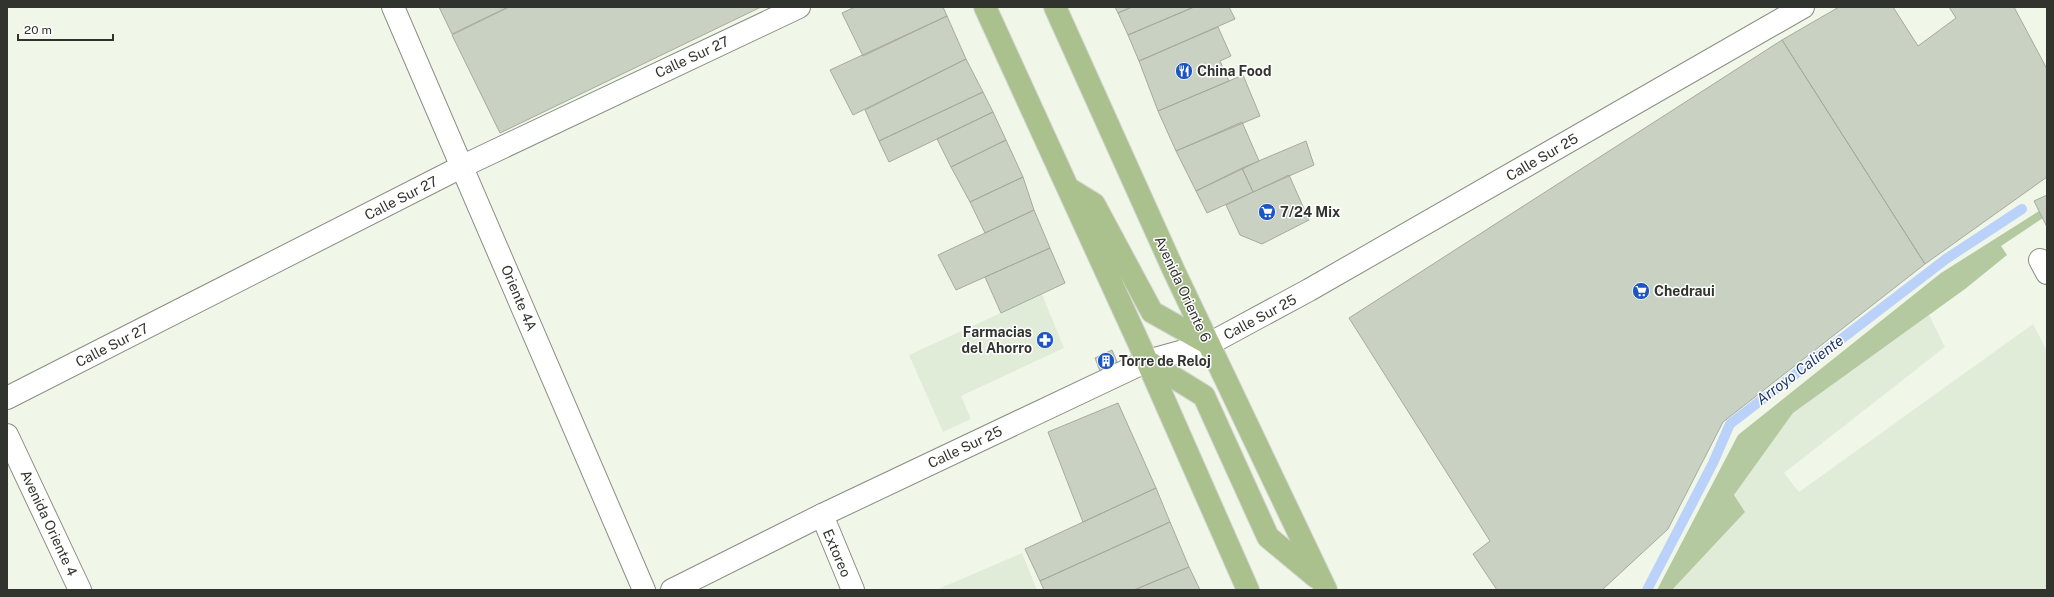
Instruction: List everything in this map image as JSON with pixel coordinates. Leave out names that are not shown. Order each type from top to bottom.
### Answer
[{"type":"main road","points":[[985,7],[1147,361],[1248,590]]},
{"type":"main road","name":"Avenida Oriente 6","points":[[1055,7],[1174,271],[1324,586]]},
{"type":"main road","points":[[1068,188],[1094,204],[1152,312],[1209,344]]},
{"type":"main road","points":[[1147,361],[1204,396],[1268,537],[1324,586]]},
{"type":"street","name":"Oriente 4A","points":[[393,7],[463,166],[644,590]]},
{"type":"street","name":"Calle Sur 27","points":[[7,398],[463,166],[799,7]]},
{"type":"street","name":"Calle Sur 25","points":[[672,590],[822,515],[1147,361],[1209,344],[1309,290],[1803,7]]},
{"type":"street","name":"Avenida Oriente 4","points":[[7,435],[80,590]]},
{"type":"street","name":"Extoreo","points":[[822,515],[853,590]]},
{"type":"shaded area","points":[[1042,294],[1064,348],[961,396],[971,419],[943,432],[909,355]]},
{"type":"shaded area","points":[[1929,315],[1945,347],[1784,473],[1799,492],[2033,324],[2047,351],[2047,590],[1672,590],[1745,512],[1734,495],[1793,413]]},
{"type":"shaded area","points":[[1022,553],[1037,590],[936,590]]},
{"type":"green space","points":[[2039,211],[2046,216],[2001,246],[2007,255],[1965,289],[1793,413],[1734,495],[1745,512],[1672,590],[1657,590],[1738,435],[1941,273]]},
{"type":"building","points":[[439,7],[508,7],[452,34]]},
{"type":"building","points":[[509,7],[761,7],[500,133],[452,35]]},
{"type":"building","points":[[855,7],[943,7],[947,16],[863,56],[842,13]]},
{"type":"building","points":[[1115,7],[1132,7],[1118,13]]},
{"type":"building","points":[[1132,7],[1194,7],[1128,35],[1118,13]]},
{"type":"building","points":[[1194,7],[1229,7],[1235,19],[1139,61],[1128,35]]},
{"type":"building","points":[[1839,7],[1893,7],[1918,46],[1956,18],[1949,7],[2014,7],[2047,69],[2047,177],[1925,264],[1782,40]]},
{"type":"building","points":[[947,16],[966,59],[853,115],[830,70]]},
{"type":"building","name":"China Food","points":[[1218,27],[1231,56],[1220,61],[1229,81],[1158,111],[1139,61]]},
{"type":"building","name":"Chedraui","points":[[1782,40],[1925,264],[1723,422],[1668,529],[1602,590],[1497,590],[1473,554],[1490,541],[1349,318]]},
{"type":"building","points":[[966,59],[983,92],[879,141],[865,110]]},
{"type":"building","points":[[1243,75],[1260,116],[1176,151],[1158,111]]},
{"type":"building","points":[[983,92],[993,112],[889,162],[879,141]]},
{"type":"building","points":[[993,112],[1006,140],[951,167],[937,139]]},
{"type":"building","points":[[1242,122],[1259,161],[1196,191],[1176,151]]},
{"type":"building","points":[[1006,140],[1023,177],[970,202],[951,167]]},
{"type":"building","points":[[1306,141],[1314,165],[1253,192],[1242,168]]},
{"type":"building","points":[[1242,168],[1253,192],[1207,213],[1196,191]]},
{"type":"building","name":"7/24 Mix","points":[[1289,175],[1309,220],[1262,244],[1240,235],[1226,205]]},
{"type":"building","points":[[1023,177],[1034,210],[985,233],[970,202]]},
{"type":"building","points":[[2047,195],[2047,227],[2034,201]]},
{"type":"building","points":[[1034,210],[1050,248],[956,290],[938,255]]},
{"type":"building","points":[[1050,248],[1065,283],[1001,313],[985,277]]},
{"type":"building","name":"Torre de Reloj","points":[[1112,350],[1118,364],[1100,371],[1095,358]]},
{"type":"building","points":[[1118,403],[1156,488],[1083,522],[1048,432]]},
{"type":"building","points":[[1156,488],[1170,522],[1040,581],[1025,549]]},
{"type":"building","points":[[1170,522],[1189,567],[1134,590],[1044,590],[1040,581]]},
{"type":"building","points":[[1189,567],[1200,590],[1134,590]]},
{"type":"waterway","name":"Arroyo Caliente","points":[[1647,590],[1713,463],[1730,424],[1946,259],[2022,209]]},
{"type":"place","name":"China Food","points":[[1184,71]]},
{"type":"place","name":"7/24 Mix","points":[[1267,212]]},
{"type":"place","name":"Chedraui","points":[[1641,291]]},
{"type":"place","name":"Farmacias del Ahorro","points":[[1045,340]]},
{"type":"place","name":"Torre de Reloj","points":[[1106,361]]}]
